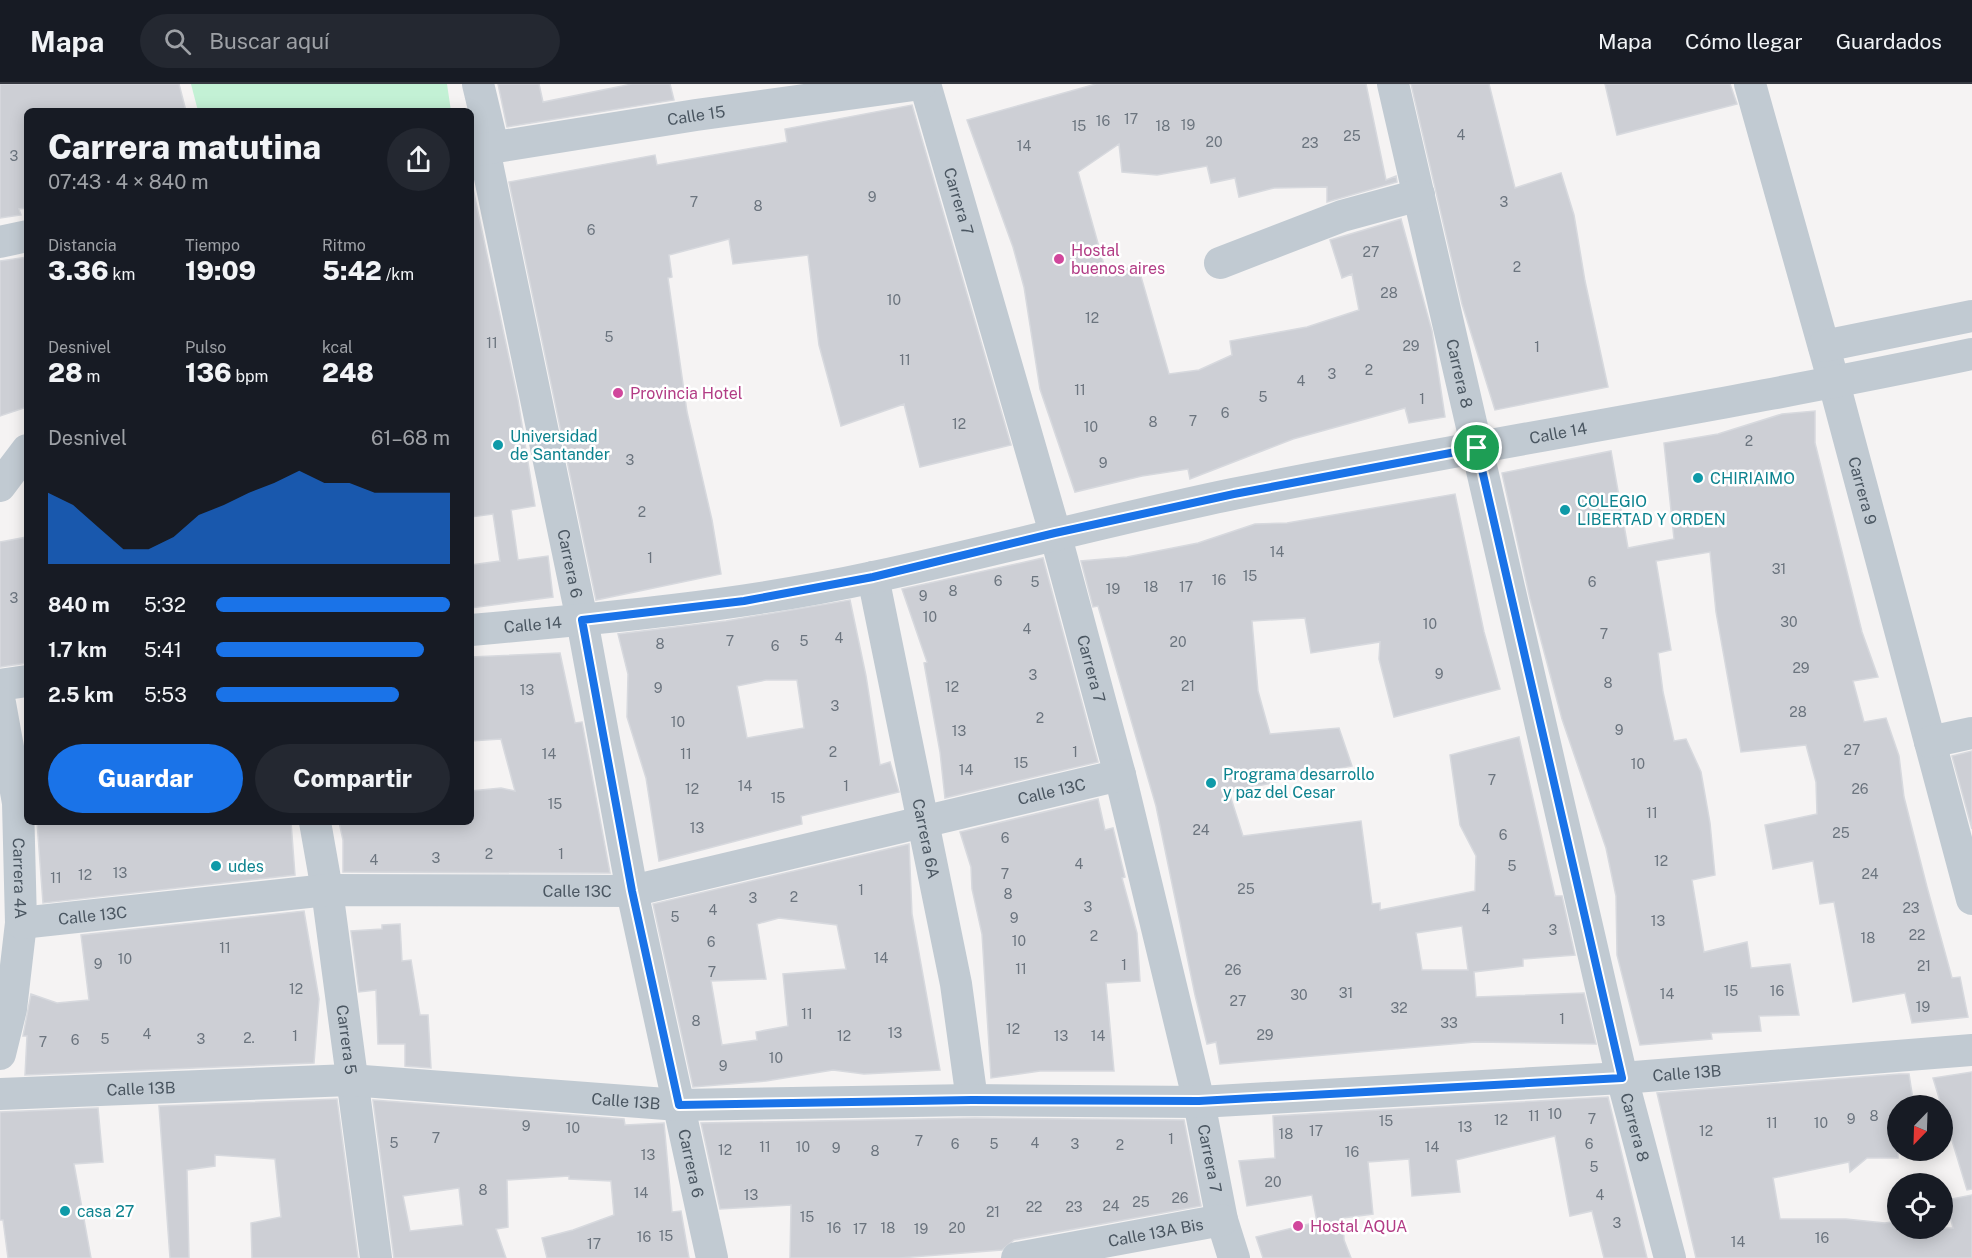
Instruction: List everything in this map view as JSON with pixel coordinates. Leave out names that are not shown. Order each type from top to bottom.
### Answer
[{"type":"street","name":"Carrera 6","points":[[478,84],[491,138],[478,150],[582,620],[632,891],[712,1258]]},
{"type":"street","name":"Calle 15","points":[[478,150],[696,115],[923,84]]},
{"type":"street","name":"Carrera 7","points":[[923,84],[1055,533],[1120,775],[1199,1101],[1222,1220],[1234,1258]]},
{"type":"street","name":"Carrera 8","points":[[1393,84],[1622,1078],[1670,1258]]},
{"type":"street","name":"Carrera 9","points":[[1750,84],[1824,346],[1972,898]]},
{"type":"street","points":[[1220,263],[1342,216],[1419,195]]},
{"type":"street","points":[[0,242],[24,237]]},
{"type":"street","points":[[1824,346],[1972,316]]},
{"type":"street","name":"Calle 14","points":[[474,630],[744,601],[873,577],[1055,533],[1234,494],[1834,383],[1972,354]]},
{"type":"street","points":[[0,486],[24,454]]},
{"type":"street","name":"Carrera 6A","points":[[873,577],[956,984],[972,1100]]},
{"type":"street","points":[[0,685],[24,681]]},
{"type":"street","name":"Carrera 4A","points":[[0,703],[18,803],[21,923],[10,1010],[0,1054]]},
{"type":"street","points":[[1930,742],[1972,733]]},
{"type":"street","name":"Calle 13C","points":[[21,923],[327,890],[632,891],[1120,775]]},
{"type":"street","name":"Carrera 5","points":[[316,825],[327,890],[350,1080],[376,1258]]},
{"type":"street","name":"Calle 13B","points":[[0,1094],[350,1080],[679,1105],[972,1100],[1199,1101],[1622,1078],[1972,1050]]},
{"type":"street","name":"Calle 13A Bis","points":[[1017,1258],[1222,1220]]},
{"type":"green space","points":[[191,84],[447,84],[451,108],[197,108]]},
{"type":"building","points":[[0,84],[179,84],[185,108],[24,108],[24,208],[19,209],[21,215],[0,218]]},
{"type":"building","points":[[498,84],[539,84],[543,102],[632,84],[670,84],[674,100],[507,127]]},
{"type":"building","points":[[1096,84],[1366,84],[1386,180],[1396,176],[1397,182],[1327,202],[1327,187],[1274,188],[1239,197],[1235,178],[1211,183],[1207,166],[1157,175],[1122,172],[1119,144],[1078,172],[1106,272],[1138,266],[1169,374],[1199,370],[1232,355],[1230,341],[1307,327],[1359,310],[1352,274],[1342,278],[1330,240],[1401,219],[1432,331],[1445,417],[1409,423],[1405,408],[1293,439],[1190,479],[1188,469],[1142,476],[1075,492],[1040,389],[1024,287],[1013,247],[967,120]]},
{"type":"building","points":[[1411,84],[1489,84],[1515,188],[1561,173],[1574,215],[1585,281],[1608,387],[1495,410],[1462,304]]},
{"type":"building","points":[[1605,84],[1730,84],[1737,104],[1617,135]]},
{"type":"building","points":[[912,105],[1011,445],[920,467],[904,404],[841,426],[819,345],[808,255],[733,264],[729,239],[669,255],[672,277],[668,278],[687,412],[712,520],[721,574],[596,600],[509,182],[655,155],[657,165],[787,142],[785,129]]},
{"type":"building","name":"Universidad de Santander","points":[[474,193],[518,400],[535,506],[511,510],[518,560],[548,556],[553,597],[474,608],[474,565],[500,561],[493,514],[474,517]]},
{"type":"building","points":[[24,257],[24,408],[0,416],[0,261]]},
{"type":"building","points":[[1815,411],[1815,443],[1862,632],[1878,677],[1853,681],[1864,722],[1886,718],[1899,756],[1904,797],[1927,887],[1952,978],[1960,977],[1968,1017],[1912,1023],[1905,993],[1853,1002],[1834,902],[1820,904],[1813,861],[1773,869],[1765,825],[1817,814],[1816,782],[1806,745],[1741,752],[1716,612],[1710,552],[1656,561],[1671,650],[1658,653],[1663,692],[1674,741],[1686,739],[1701,772],[1710,823],[1715,875],[1692,880],[1704,952],[1747,942],[1751,968],[1790,964],[1799,1015],[1759,1016],[1761,1031],[1711,1033],[1712,1039],[1640,1045],[1617,955],[1616,896],[1606,848],[1562,719],[1530,599],[1502,473],[1611,451],[1628,548],[1674,539],[1664,443],[1718,434],[1782,414]]},
{"type":"building","points":[[1455,494],[1484,632],[1500,689],[1394,717],[1379,659],[1380,642],[1311,653],[1305,618],[1252,621],[1258,691],[1270,734],[1339,728],[1352,766],[1229,792],[1243,836],[1361,821],[1372,904],[1380,903],[1380,910],[1475,891],[1476,856],[1460,825],[1450,755],[1519,737],[1555,896],[1562,896],[1575,955],[1523,959],[1523,966],[1474,972],[1476,997],[1584,993],[1596,1044],[1475,1042],[1220,1064],[1216,1042],[1207,1044],[1156,806],[1098,606],[1093,607],[1081,561],[1127,557],[1198,543],[1255,524],[1287,523]],"holes":[[[1462,926],[1468,970],[1422,970],[1416,933]]]},
{"type":"building","points":[[24,538],[24,663],[0,667],[0,542]]},
{"type":"building","points":[[1043,558],[1098,762],[945,798],[940,752],[924,663],[927,662],[902,589]]},
{"type":"building","points":[[850,600],[866,676],[880,765],[890,762],[899,792],[801,816],[802,824],[659,861],[646,778],[627,717],[628,674],[618,634],[726,621]],"holes":[[[766,680],[797,680],[804,728],[747,738],[737,686]]]},
{"type":"building","points":[[560,653],[575,723],[582,722],[610,873],[343,872],[343,840],[340,825],[474,825],[474,791],[501,788],[515,791],[501,739],[474,741],[474,657]]},
{"type":"building","points":[[1972,751],[1972,829],[1952,756]]},
{"type":"building","points":[[1098,799],[1105,830],[1113,828],[1125,877],[1122,878],[1137,933],[1140,981],[1106,983],[1114,1071],[1040,1071],[991,1078],[982,934],[972,889],[971,867],[960,832]]},
{"type":"building","points":[[37,825],[291,825],[295,875],[43,903]]},
{"type":"building","points":[[909,844],[912,914],[940,1070],[864,1074],[833,1070],[766,1081],[693,1087],[653,904]],"holes":[[[779,918],[837,925],[846,969],[783,974],[788,1026],[756,1032],[757,1040],[722,1045],[711,981],[766,979],[757,924]]]},
{"type":"building","points":[[304,911],[319,999],[314,1063],[25,1075],[27,1036],[23,1036],[31,994],[57,1003],[89,1000],[81,935]]},
{"type":"building","points":[[400,924],[402,961],[411,960],[420,1015],[428,1015],[431,1068],[405,1066],[405,1044],[378,1044],[376,990],[359,992],[351,931],[382,929],[382,925]]},
{"type":"building","points":[[1972,1072],[1972,1189],[1967,1190],[1953,1144],[1953,1095],[1938,1095],[1933,1078]]},
{"type":"building","points":[[1909,1074],[1912,1095],[1887,1095],[1887,1158],[1867,1158],[1850,1172],[1849,1162],[1773,1178],[1780,1219],[1846,1219],[1887,1223],[1887,1239],[1953,1239],[1953,1199],[1972,1195],[1972,1258],[1696,1258],[1657,1093]]},
{"type":"building","points":[[1608,1097],[1647,1258],[1604,1258],[1592,1211],[1570,1216],[1555,1136],[1456,1160],[1460,1192],[1412,1196],[1409,1159],[1368,1162],[1373,1214],[1343,1218],[1344,1240],[1351,1258],[1263,1258],[1256,1237],[1317,1222],[1312,1195],[1247,1206],[1239,1161],[1275,1158],[1273,1116]]},
{"type":"building","points":[[337,1099],[358,1258],[252,1258],[251,1223],[281,1217],[275,1159],[215,1155],[215,1166],[187,1170],[189,1258],[170,1258],[159,1106]]},
{"type":"building","points":[[373,1100],[624,1119],[625,1125],[664,1123],[672,1212],[681,1211],[689,1258],[547,1258],[542,1238],[573,1230],[614,1215],[611,1181],[569,1179],[569,1176],[507,1180],[508,1227],[496,1229],[506,1258],[394,1258]],"holes":[[[459,1188],[463,1225],[410,1231],[403,1196]]]},
{"type":"building","points":[[98,1108],[103,1162],[74,1164],[91,1258],[8,1258],[3,1220],[0,1220],[0,1112]]},
{"type":"building","points":[[975,1118],[1184,1120],[1201,1206],[1014,1240],[1002,1250],[899,1258],[790,1258],[791,1205],[720,1209],[701,1123]]},
{"type":"place","name":"Hostal buenos aires","points":[[1059,259]]},
{"type":"place","name":"Provincia Hotel","points":[[618,393]]},
{"type":"place","name":"Universidad de Santander","points":[[498,445]]},
{"type":"place","name":"CHIRIAIMO","points":[[1698,478]]},
{"type":"place","name":"COLEGIO LIBERTAD Y ORDEN","points":[[1565,510]]},
{"type":"place","name":"Programa desarrollo y paz del Cesar","points":[[1211,783]]},
{"type":"place","name":"udes","points":[[216,866]]},
{"type":"place","name":"casa 27","points":[[65,1211]]},
{"type":"place","name":"Hostal AQUA","points":[[1298,1226]]},
{"type":"route","points":[[1477,448],[1622,1078],[1199,1101],[972,1100],[679,1105],[632,891],[582,620],[744,601],[873,577],[1055,533],[1234,494],[1477,448]]}]
